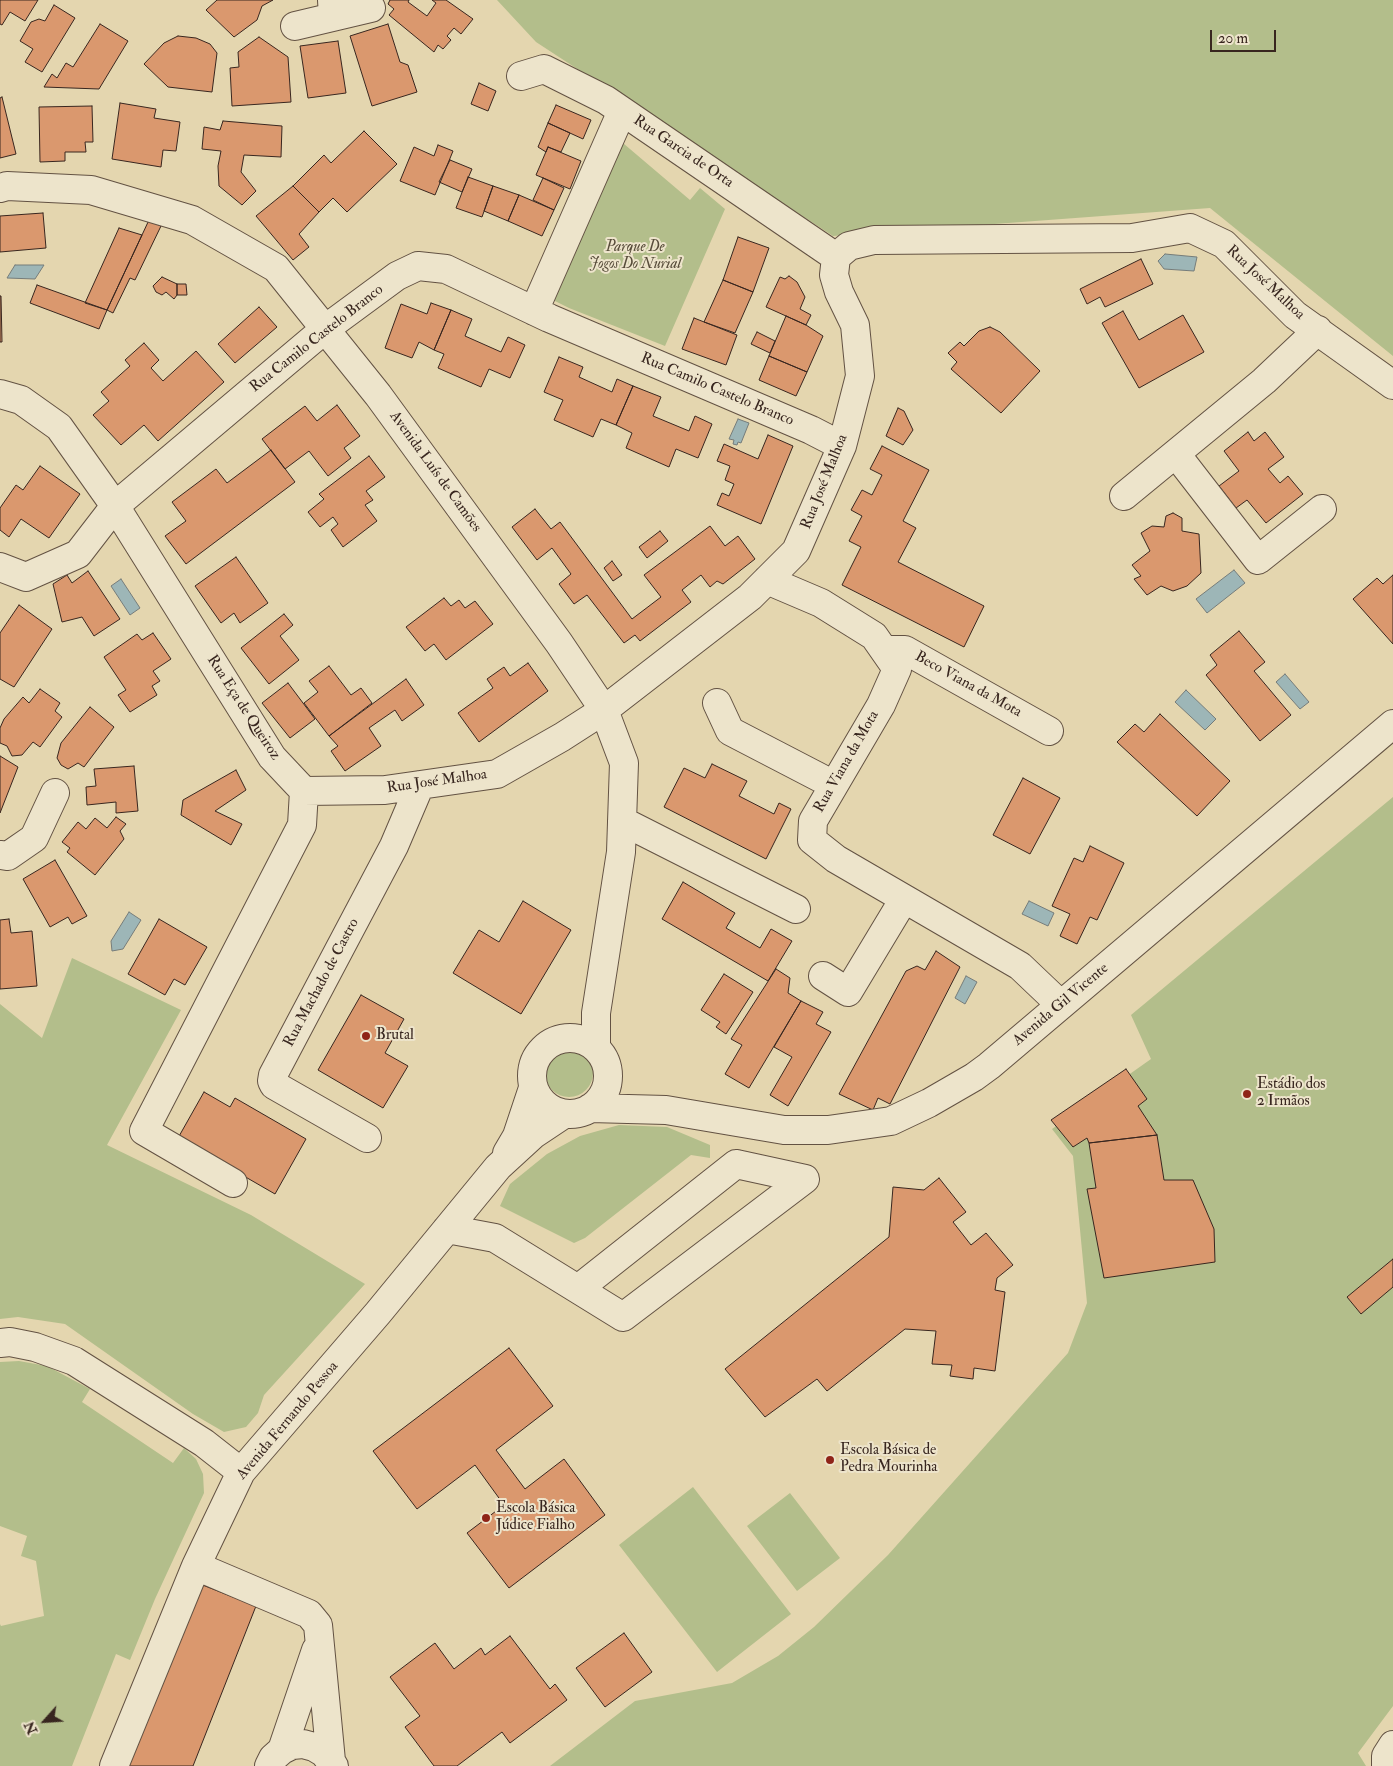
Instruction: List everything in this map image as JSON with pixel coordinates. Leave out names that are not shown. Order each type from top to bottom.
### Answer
[{"type":"street","points":[[295,26],[333,8],[371,8]]},
{"type":"street","name":"Rua Garcia de Orta","points":[[521,76],[544,69],[606,100],[836,257]]},
{"type":"street","points":[[534,311],[622,111]]},
{"type":"street","name":"Avenida Luís de Camões","points":[[0,188],[7,186],[91,190],[192,220],[276,268],[378,395],[560,643],[604,710],[624,763],[621,852],[609,940],[603,965]]},
{"type":"street","name":"Rua José Malhoa","points":[[304,791],[385,790],[497,774],[562,737],[604,710],[750,597],[796,551],[842,446],[860,376],[855,325],[839,292],[834,275],[836,257],[849,246],[874,240],[1132,238],[1190,228],[1224,244],[1295,315],[1393,385]]},
{"type":"street","name":"Rua Camilo Castelo Branco","points":[[0,567],[26,577],[78,554],[115,506],[325,329],[397,276],[418,266],[446,269],[534,311],[811,430],[842,446]]},
{"type":"street","points":[[1124,496],[1264,382],[1318,330]]},
{"type":"street","name":"Rua Eça de Queiroz","points":[[0,394],[21,400],[59,427],[115,506],[272,757],[304,791]]},
{"type":"street","points":[[1176,454],[1258,560],[1322,510]]},
{"type":"street","name":"Rua Viana da Mota","points":[[767,580],[821,603],[874,636],[897,669],[881,705],[813,820],[812,840],[836,859],[1020,966],[1061,1004]]},
{"type":"street","name":"Beco Viana da Mota","points":[[884,650],[905,650],[1049,731]]},
{"type":"street","points":[[717,704],[730,731],[834,785]]},
{"type":"street","name":"Avenida Gil Vicente","points":[[666,1110],[784,1130],[828,1130],[891,1121],[938,1098],[974,1077],[1393,724]]},
{"type":"street","name":"Rua Machado de Castro","points":[[367,1138],[274,1085],[272,1081],[273,1075],[394,846],[420,785]]},
{"type":"street","points":[[233,1184],[144,1131],[302,825],[304,791]]},
{"type":"street","points":[[0,856],[8,856],[34,838],[56,792]]},
{"type":"street","points":[[622,821],[796,909]]},
{"type":"street","points":[[823,976],[848,992],[904,899]]},
{"type":"street","points":[[561,1038],[576,1017],[603,965]]},
{"type":"street","points":[[596,1047],[596,1012],[603,965]]},
{"type":"street","points":[[573,1037],[585,1040],[596,1047],[604,1058],[608,1070],[607,1084],[598,1102],[590,1108],[573,1114],[554,1111],[545,1105],[533,1088],[531,1075],[533,1062],[540,1051],[549,1043],[561,1038],[573,1037]]},
{"type":"street","points":[[607,1084],[666,1110]]},
{"type":"street","points":[[498,1167],[516,1136],[533,1088]]},
{"type":"street","points":[[590,1108],[666,1110]]},
{"type":"street","points":[[498,1167],[534,1134],[564,1114]]},
{"type":"street","points":[[730,1120],[736,1164]]},
{"type":"street","points":[[578,1289],[736,1164]]},
{"type":"street","points":[[447,1229],[495,1238],[623,1317],[805,1179],[736,1164]]},
{"type":"street","name":"Avenida Fernando Pessoa","points":[[114,1766],[196,1566],[241,1472],[498,1167]]},
{"type":"street","points":[[0,1343],[10,1342],[35,1347],[74,1360],[204,1443],[241,1472]]},
{"type":"street","points":[[196,1566],[308,1614],[318,1625],[332,1764]]},
{"type":"street","points":[[275,1758],[319,1641]]},
{"type":"street","points":[[275,1758],[292,1745],[303,1744],[314,1747],[324,1753],[332,1764]]},
{"type":"street","points":[[1386,1766],[1386,1756],[1393,1745]]},
{"type":"green space","points":[[497,0],[1393,0],[1393,356],[1210,208],[833,236],[536,42]]},
{"type":"green space","name":"Parque De Jogos Do Nurial","points":[[617,138],[690,200],[700,188],[725,209],[665,346],[569,308],[547,297]]},
{"type":"green space","points":[[1393,797],[1393,1706],[1358,1753],[1366,1766],[550,1766],[635,1701],[732,1683],[778,1656],[814,1627],[888,1555],[1068,1353],[1087,1303],[1073,1156],[1052,1129],[1151,1059],[1131,1015]]},
{"type":"green space","points":[[72,958],[181,1010],[107,1145],[251,1215],[365,1284],[264,1395],[258,1413],[246,1427],[224,1432],[193,1414],[65,1324],[18,1317],[0,1319],[0,1004],[42,1038]]},
{"type":"green space","points":[[564,1049],[574,1049],[583,1053],[589,1059],[592,1064],[592,1082],[583,1093],[574,1097],[564,1097],[555,1093],[549,1087],[545,1078],[545,1068],[549,1059],[555,1053]]},
{"type":"green space","points":[[619,1125],[667,1127],[710,1145],[710,1158],[691,1155],[585,1238],[574,1243],[500,1206],[510,1184],[547,1154],[580,1136]]},
{"type":"green space","points":[[19,1361],[47,1366],[90,1389],[82,1402],[173,1463],[184,1448],[196,1459],[203,1474],[204,1493],[155,1599],[130,1660],[116,1654],[72,1766],[0,1766],[0,1624],[1,1626],[44,1616],[36,1561],[21,1556],[27,1536],[0,1526],[0,1362]]},
{"type":"green space","points":[[693,1487],[791,1614],[717,1672],[619,1545]]},
{"type":"green space","points":[[790,1493],[840,1558],[797,1591],[747,1526]]},
{"type":"water","points":[[1165,254],[1197,257],[1194,271],[1164,269],[1158,261]]},
{"type":"water","points":[[15,265],[44,265],[35,279],[7,278]]},
{"type":"water","points":[[738,419],[749,423],[741,443],[738,442],[737,445],[733,444],[734,440],[729,439]]},
{"type":"water","points":[[1234,570],[1245,583],[1207,613],[1196,599]]},
{"type":"water","points":[[121,579],[140,608],[130,615],[111,586]]},
{"type":"water","points":[[1285,674],[1309,702],[1300,709],[1276,682]]},
{"type":"water","points":[[1186,690],[1216,719],[1205,730],[1175,702]]},
{"type":"water","points":[[1029,901],[1054,913],[1048,926],[1022,914]]},
{"type":"water","points":[[129,912],[141,920],[123,949],[112,951],[111,941]]},
{"type":"water","points":[[966,976],[977,982],[965,1004],[955,998]]},
{"type":"building","points":[[0,0],[38,0],[25,21],[10,12],[2,25],[0,24]]},
{"type":"building","points":[[217,0],[273,0],[262,6],[257,20],[234,37],[206,10]]},
{"type":"building","points":[[390,0],[409,0],[408,2],[427,16],[436,3],[432,0],[446,0],[473,19],[461,34],[454,28],[447,36],[451,40],[443,49],[438,45],[434,52],[389,15],[394,9],[388,4]]},
{"type":"building","points":[[54,5],[75,18],[42,72],[25,62],[33,49],[20,41],[31,22],[39,19],[45,21]]},
{"type":"building","points":[[100,24],[128,41],[99,89],[44,87],[52,74],[57,78],[66,63],[73,67]]},
{"type":"building","points":[[388,24],[400,62],[408,65],[417,92],[372,106],[350,36]]},
{"type":"building","points":[[178,36],[196,38],[210,44],[217,53],[212,92],[168,87],[144,64],[164,43]]},
{"type":"building","points":[[259,37],[288,57],[291,102],[232,106],[230,68],[239,67],[238,52]]},
{"type":"building","points":[[338,41],[346,93],[308,98],[300,46]]},
{"type":"building","points":[[479,83],[496,91],[488,111],[471,104]]},
{"type":"building","points":[[2,97],[16,154],[0,158],[0,98]]},
{"type":"building","points":[[120,103],[156,109],[154,118],[180,122],[176,151],[163,150],[161,167],[112,159]]},
{"type":"building","points":[[556,105],[591,120],[583,139],[548,123]]},
{"type":"building","points":[[92,106],[93,142],[85,142],[86,152],[65,152],[65,161],[40,162],[39,107]]},
{"type":"building","points":[[223,121],[282,126],[281,157],[244,155],[241,172],[256,191],[242,205],[219,186],[218,166],[221,151],[202,149],[204,127],[220,130]]},
{"type":"building","points":[[548,123],[570,133],[561,152],[548,147],[546,152],[538,147]]},
{"type":"building","points":[[364,131],[397,164],[347,212],[333,198],[319,212],[293,186],[324,155],[331,163]]},
{"type":"building","points":[[438,145],[453,151],[435,195],[400,181],[414,147],[434,156]]},
{"type":"building","points":[[548,147],[581,161],[570,189],[536,175]]},
{"type":"building","points":[[450,160],[472,169],[462,192],[439,182]]},
{"type":"building","points":[[468,177],[493,186],[482,217],[456,208]]},
{"type":"building","points":[[543,178],[564,188],[554,210],[533,200]]},
{"type":"building","points":[[293,186],[319,212],[299,234],[309,247],[293,260],[256,216]]},
{"type":"building","points":[[493,186],[519,195],[508,221],[484,211]]},
{"type":"building","points":[[519,195],[554,210],[542,236],[508,221]]},
{"type":"building","points":[[43,213],[46,248],[0,252],[0,216]]},
{"type":"building","points":[[149,220],[161,226],[135,280],[130,278],[113,313],[107,310]]},
{"type":"building","points":[[119,228],[142,235],[107,310],[85,303]]},
{"type":"building","points":[[738,237],[769,248],[753,292],[723,280]]},
{"type":"building","points":[[1141,259],[1153,284],[1105,307],[1100,297],[1087,304],[1080,289]]},
{"type":"building","points":[[789,276],[797,282],[805,297],[800,309],[811,315],[806,325],[766,307],[780,277],[785,279]]},
{"type":"building","points":[[162,277],[177,284],[177,295],[174,299],[166,292],[162,295],[156,292],[153,286]]},
{"type":"building","points":[[723,280],[753,292],[735,333],[704,322]]},
{"type":"building","points":[[177,284],[186,284],[187,295],[177,295]]},
{"type":"building","points":[[37,285],[107,310],[99,329],[30,303]]},
{"type":"building","points":[[1,296],[2,342],[0,342]]},
{"type":"building","points":[[431,303],[451,310],[434,350],[419,342],[412,358],[385,348],[401,304],[427,314]]},
{"type":"building","points":[[259,307],[277,327],[235,363],[218,344]]},
{"type":"building","points":[[451,310],[472,319],[465,336],[501,352],[508,337],[525,345],[510,378],[489,369],[481,387],[438,368],[444,354],[434,350]]},
{"type":"building","points":[[1123,311],[1139,340],[1183,315],[1204,352],[1139,388],[1102,323]]},
{"type":"building","points":[[786,316],[806,325],[823,336],[807,372],[769,356]]},
{"type":"building","points":[[694,318],[737,335],[726,365],[682,349]]},
{"type":"building","points":[[990,327],[1000,332],[1040,371],[1001,413],[951,369],[957,362],[948,353],[960,342],[964,346],[979,331]]},
{"type":"building","points":[[757,332],[775,341],[770,353],[751,344]]},
{"type":"building","points":[[144,343],[159,360],[151,368],[163,381],[196,351],[224,382],[158,441],[144,425],[121,445],[93,415],[109,401],[101,392],[130,366],[125,360]]},
{"type":"building","points":[[769,356],[807,372],[796,396],[759,380]]},
{"type":"building","points":[[559,357],[583,367],[579,377],[612,392],[617,379],[633,386],[616,425],[601,419],[593,437],[554,420],[563,400],[544,392]]},
{"type":"building","points":[[633,386],[661,397],[653,416],[689,431],[695,416],[712,424],[698,458],[676,449],[669,467],[626,448],[632,433],[616,425]]},
{"type":"building","points":[[337,405],[360,436],[344,448],[351,458],[328,476],[309,451],[285,469],[262,439],[305,406],[317,421]]},
{"type":"building","points":[[898,408],[904,411],[913,430],[903,445],[886,436]]},
{"type":"building","points":[[1248,432],[1254,441],[1265,432],[1284,457],[1268,469],[1280,483],[1288,476],[1303,494],[1266,523],[1247,500],[1236,508],[1219,486],[1239,471],[1224,451]]},
{"type":"building","points":[[768,435],[793,446],[761,524],[717,505],[722,493],[729,496],[734,484],[725,480],[730,466],[717,461],[724,444],[758,459]]},
{"type":"building","points":[[882,446],[929,470],[903,521],[916,528],[898,562],[984,606],[964,647],[842,585],[861,547],[849,541],[862,516],[851,510],[862,490],[872,495],[882,475],[870,469]]},
{"type":"building","points":[[271,450],[295,482],[186,564],[165,536],[186,521],[172,502],[216,469],[227,483]]},
{"type":"building","points":[[369,456],[385,477],[366,491],[373,500],[365,505],[377,521],[343,547],[331,530],[338,524],[333,517],[320,527],[308,512],[324,499],[319,494]]},
{"type":"building","points":[[40,466],[80,494],[49,538],[21,519],[9,537],[0,530],[0,508],[16,485],[23,490]]},
{"type":"building","points":[[535,509],[551,529],[560,522],[632,619],[661,597],[644,575],[710,526],[725,546],[738,536],[755,559],[723,584],[717,581],[710,587],[701,575],[682,590],[691,602],[640,641],[635,635],[624,643],[587,595],[574,604],[559,584],[571,574],[552,548],[537,560],[512,527]]},
{"type":"building","points":[[1173,513],[1182,518],[1182,531],[1199,534],[1201,573],[1187,586],[1173,591],[1161,586],[1147,595],[1134,579],[1141,576],[1132,565],[1150,551],[1141,533],[1152,526],[1164,527],[1166,516]]},
{"type":"building","points":[[660,531],[668,541],[647,558],[639,547]]},
{"type":"building","points":[[236,557],[268,603],[240,623],[234,613],[221,623],[195,586]]},
{"type":"building","points":[[612,561],[622,575],[613,581],[604,568]]},
{"type":"building","points":[[88,571],[120,619],[94,636],[82,617],[62,622],[53,584],[67,575],[72,583]]},
{"type":"building","points":[[1393,575],[1393,644],[1353,599],[1377,578],[1383,584]]},
{"type":"building","points":[[444,598],[451,606],[459,600],[465,608],[475,601],[493,624],[446,660],[434,644],[425,651],[406,627]]},
{"type":"building","points":[[19,605],[52,629],[14,687],[0,679],[0,633]]},
{"type":"building","points":[[284,614],[293,625],[280,636],[299,660],[269,684],[241,648]]},
{"type":"building","points":[[1239,631],[1265,662],[1254,671],[1291,715],[1260,741],[1206,675],[1217,665],[1210,655]]},
{"type":"building","points":[[153,633],[171,659],[153,671],[160,681],[152,686],[157,695],[130,712],[118,695],[126,690],[104,657],[137,634],[142,640]]},
{"type":"building","points":[[528,663],[548,691],[479,742],[458,713],[493,688],[487,679],[504,667],[510,676]]},
{"type":"building","points":[[329,666],[351,695],[361,688],[372,703],[329,736],[304,703],[318,692],[309,681]]},
{"type":"building","points":[[406,679],[424,705],[402,721],[395,710],[369,728],[381,746],[345,771],[331,751],[338,746],[329,736]]},
{"type":"building","points":[[288,683],[315,719],[290,738],[262,703]]},
{"type":"building","points":[[40,689],[60,703],[55,711],[62,717],[40,747],[33,742],[22,755],[12,756],[7,746],[0,743],[0,728],[4,719],[23,697],[29,703]]},
{"type":"building","points":[[90,707],[114,727],[84,767],[78,763],[68,769],[61,765],[57,758],[61,743]]},
{"type":"building","points":[[1160,714],[1230,781],[1197,816],[1117,742],[1135,724],[1144,732]]},
{"type":"building","points":[[0,756],[18,767],[0,813]]},
{"type":"building","points":[[712,764],[747,781],[739,796],[774,814],[779,803],[791,809],[766,859],[664,807],[684,768],[705,778]]},
{"type":"building","points":[[134,766],[138,811],[116,813],[116,802],[87,805],[86,787],[96,786],[94,769]]},
{"type":"building","points":[[236,770],[246,790],[215,811],[242,824],[231,845],[181,815],[183,800]]},
{"type":"building","points":[[1023,778],[1060,798],[1030,854],[993,835]]},
{"type":"building","points":[[116,817],[126,824],[120,831],[124,839],[95,875],[67,852],[70,848],[62,842],[78,822],[86,829],[95,818],[107,828]]},
{"type":"building","points":[[1090,846],[1124,863],[1097,920],[1090,917],[1077,944],[1060,936],[1070,914],[1052,906],[1074,858],[1083,862]]},
{"type":"building","points":[[55,860],[87,916],[72,924],[68,917],[50,927],[23,879]]},
{"type":"building","points":[[683,882],[735,913],[726,928],[760,948],[771,929],[792,941],[768,981],[662,919]]},
{"type":"building","points":[[523,901],[571,930],[521,1014],[453,973],[479,930],[499,942]]},
{"type":"building","points":[[9,919],[11,933],[32,931],[37,986],[0,989],[0,920]]},
{"type":"building","points":[[159,919],[207,947],[185,985],[174,979],[165,995],[128,974]]},
{"type":"building","points":[[936,951],[960,967],[890,1104],[878,1098],[873,1110],[839,1094],[906,971],[917,966],[925,970]]},
{"type":"building","points":[[776,969],[790,978],[788,993],[801,1001],[749,1088],[725,1074],[742,1045],[731,1039]]},
{"type":"building","points":[[724,974],[753,992],[726,1034],[716,1027],[720,1022],[701,1010]]},
{"type":"building","name":"Brutal","points":[[361,995],[404,1019],[385,1053],[408,1066],[383,1108],[318,1070]]},
{"type":"building","points":[[801,1001],[823,1012],[816,1024],[831,1032],[788,1106],[770,1095],[792,1057],[774,1047]]},
{"type":"building","points":[[1126,1069],[1147,1099],[1138,1106],[1157,1135],[1089,1143],[1087,1138],[1073,1147],[1051,1120]]},
{"type":"building","points":[[204,1092],[230,1107],[235,1098],[306,1139],[275,1194],[178,1138]]},
{"type":"building","points":[[1157,1135],[1164,1180],[1193,1180],[1214,1229],[1215,1262],[1104,1278],[1087,1189],[1096,1188],[1089,1143]]},
{"type":"building","points":[[939,1178],[966,1212],[953,1222],[971,1245],[986,1233],[1013,1265],[997,1278],[995,1290],[1005,1292],[995,1371],[974,1368],[973,1379],[950,1376],[952,1365],[932,1364],[936,1331],[905,1329],[827,1391],[817,1379],[765,1417],[725,1369],[889,1237],[893,1187],[924,1190]]},
{"type":"building","points":[[1393,1259],[1393,1287],[1361,1314],[1347,1297]]},
{"type":"building","points":[[509,1348],[553,1406],[496,1450],[525,1489],[564,1459],[605,1515],[509,1588],[467,1533],[504,1505],[475,1465],[417,1509],[373,1451]]},
{"type":"building","points":[[200,1584],[256,1606],[193,1766],[128,1766]]},
{"type":"building","points":[[624,1633],[652,1672],[605,1707],[576,1668]]},
{"type":"building","points":[[510,1636],[550,1689],[555,1684],[567,1700],[510,1743],[502,1732],[457,1766],[434,1766],[405,1727],[420,1716],[390,1677],[435,1643],[454,1669],[481,1648],[485,1655]]},
{"type":"place","name":"Brutal","points":[[366,1036]]},
{"type":"place","name":"Estádio dos 2 Irmãos","points":[[1247,1094]]},
{"type":"place","name":"Escola Básica de Pedra Mourinha","points":[[830,1460]]},
{"type":"place","name":"Escola Básica Júdice Fialho","points":[[486,1518]]}]
